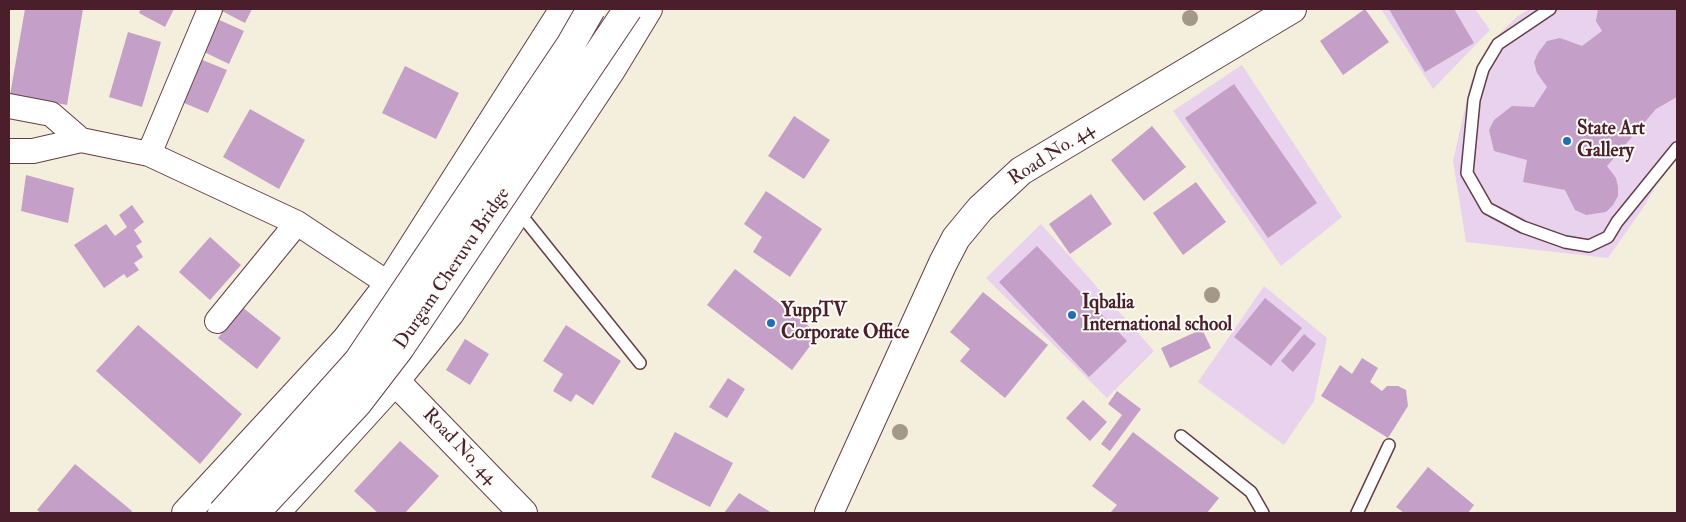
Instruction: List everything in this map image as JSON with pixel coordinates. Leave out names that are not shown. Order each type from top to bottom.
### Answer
[{"type":"main road","points":[[186,513],[346,340],[389,284],[564,9]]},
{"type":"main road","points":[[579,9],[612,70]]},
{"type":"main road","name":"Durgam Cheruvu Bridge","points":[[222,513],[358,361],[570,44],[591,9]]},
{"type":"main road","name":"Durgam Cheruvu Bridge","points":[[256,513],[357,404],[400,348],[628,9]]},
{"type":"main road","points":[[275,513],[395,381],[450,313],[612,70],[648,9]]},
{"type":"main road","name":"Road No. 44","points":[[829,513],[943,263],[956,238],[980,208],[1021,171],[1292,9]]},
{"type":"main road","name":"Road No. 44","points":[[395,381],[523,513]]},
{"type":"street","points":[[149,154],[210,9]]},
{"type":"street","points":[[9,106],[51,114],[81,140]]},
{"type":"street","points":[[9,151],[33,151],[81,140],[149,154],[297,223],[389,284]]},
{"type":"street","points":[[217,321],[297,223]]},
{"type":"lane","points":[[1550,9],[1498,44],[1483,70],[1474,100],[1467,173],[1487,208],[1523,227],[1565,242],[1589,246],[1608,237],[1617,222],[1677,148]]},
{"type":"lane","points":[[518,211],[640,363]]},
{"type":"lane","points":[[1181,436],[1250,492],[1263,513]]},
{"type":"lane","points":[[1357,513],[1389,444]]},
{"type":"shaded area","points":[[1381,9],[1475,9],[1490,30],[1433,89]]},
{"type":"shaded area","name":"State Art Gallery","points":[[1530,9],[1677,9],[1677,161],[1665,169],[1645,205],[1608,258],[1466,242],[1453,161],[1471,82],[1489,44],[1519,15]]},
{"type":"shaded area","points":[[1242,65],[1342,217],[1281,266],[1173,111]]},
{"type":"shaded area","name":"Iqbalia International school","points":[[1041,224],[1154,351],[1107,398],[986,278]]},
{"type":"shaded area","points":[[1264,286],[1327,338],[1314,401],[1284,445],[1198,382]]},
{"type":"building","points":[[25,9],[83,9],[67,105],[10,95]]},
{"type":"building","points":[[141,9],[174,9],[165,27],[139,13]]},
{"type":"building","points":[[218,9],[252,9],[245,23]]},
{"type":"building","points":[[1365,9],[1389,42],[1343,75],[1320,41]]},
{"type":"building","points":[[1389,9],[1454,9],[1474,43],[1425,72]]},
{"type":"building","points":[[1598,9],[1677,9],[1677,97],[1656,109],[1607,166],[1616,178],[1618,187],[1618,196],[1613,205],[1606,212],[1586,215],[1575,210],[1565,190],[1523,182],[1527,160],[1494,151],[1489,130],[1494,120],[1512,106],[1534,107],[1547,87],[1537,73],[1534,62],[1538,53],[1547,41],[1560,38],[1582,46],[1602,31],[1596,21]]},
{"type":"building","points":[[215,18],[244,31],[229,64],[200,50]]},
{"type":"building","points":[[128,32],[161,42],[142,107],[109,97]]},
{"type":"building","points":[[195,57],[227,70],[208,113],[177,100]]},
{"type":"building","points":[[405,66],[459,93],[436,139],[382,113]]},
{"type":"building","points":[[1234,84],[1317,203],[1268,238],[1185,118]]},
{"type":"building","points":[[250,109],[305,140],[279,189],[223,157]]},
{"type":"building","points":[[794,116],[830,140],[804,179],[768,156]]},
{"type":"building","points":[[1152,126],[1186,167],[1144,201],[1111,160]]},
{"type":"building","points":[[26,175],[74,188],[68,223],[21,211]]},
{"type":"building","points":[[1196,182],[1226,222],[1183,255],[1153,213]]},
{"type":"building","points":[[766,191],[822,229],[790,277],[753,252],[762,237],[744,224]]},
{"type":"building","points":[[1091,194],[1112,224],[1070,254],[1049,224]]},
{"type":"building","points":[[132,205],[144,222],[134,230],[142,242],[136,246],[143,257],[134,263],[139,270],[127,278],[124,274],[104,288],[74,245],[106,224],[115,236],[127,227],[119,215]]},
{"type":"building","points":[[210,237],[241,265],[210,300],[179,272]]},
{"type":"building","points":[[1037,246],[1127,341],[1089,377],[999,282]]},
{"type":"building","points":[[735,269],[819,334],[792,370],[707,305]]},
{"type":"building","points":[[983,292],[1048,345],[1005,398],[960,361],[970,349],[950,332]]},
{"type":"building","points":[[1265,298],[1302,328],[1271,366],[1234,337]]},
{"type":"building","points":[[242,307],[281,338],[257,369],[218,338]]},
{"type":"building","points":[[138,325],[242,414],[200,464],[96,371]]},
{"type":"building","points":[[566,325],[621,361],[593,405],[576,394],[571,402],[553,391],[563,374],[543,361]]},
{"type":"building","points":[[1202,329],[1211,348],[1170,368],[1161,348]]},
{"type":"building","points":[[1304,334],[1316,344],[1293,372],[1281,361]]},
{"type":"building","points":[[465,339],[489,354],[470,385],[446,370]]},
{"type":"building","points":[[1362,358],[1378,368],[1370,382],[1382,391],[1387,386],[1398,386],[1406,390],[1408,406],[1388,438],[1321,396],[1340,365],[1352,374]]},
{"type":"building","points":[[728,378],[745,389],[727,418],[709,407]]},
{"type":"building","points":[[1117,391],[1141,409],[1110,451],[1101,444],[1122,415],[1108,404]]},
{"type":"building","points":[[1083,400],[1107,422],[1090,441],[1066,418]]},
{"type":"building","points":[[675,432],[733,463],[710,507],[651,477]]},
{"type":"building","points":[[1133,432],[1219,498],[1207,513],[1110,513],[1117,505],[1092,486]]},
{"type":"building","points":[[400,441],[439,476],[405,513],[378,513],[354,491]]},
{"type":"building","points":[[75,464],[132,511],[131,513],[41,513],[37,510]]},
{"type":"building","points":[[1428,467],[1474,505],[1468,513],[1404,513],[1396,507]]},
{"type":"building","points":[[739,493],[772,513],[724,513]]},
{"type":"place","name":"State Art Gallery","points":[[1567,141]]},
{"type":"place","name":"Iqbalia International school","points":[[1072,315]]},
{"type":"place","name":"YuppTV Corporate Office","points":[[771,323]]}]
